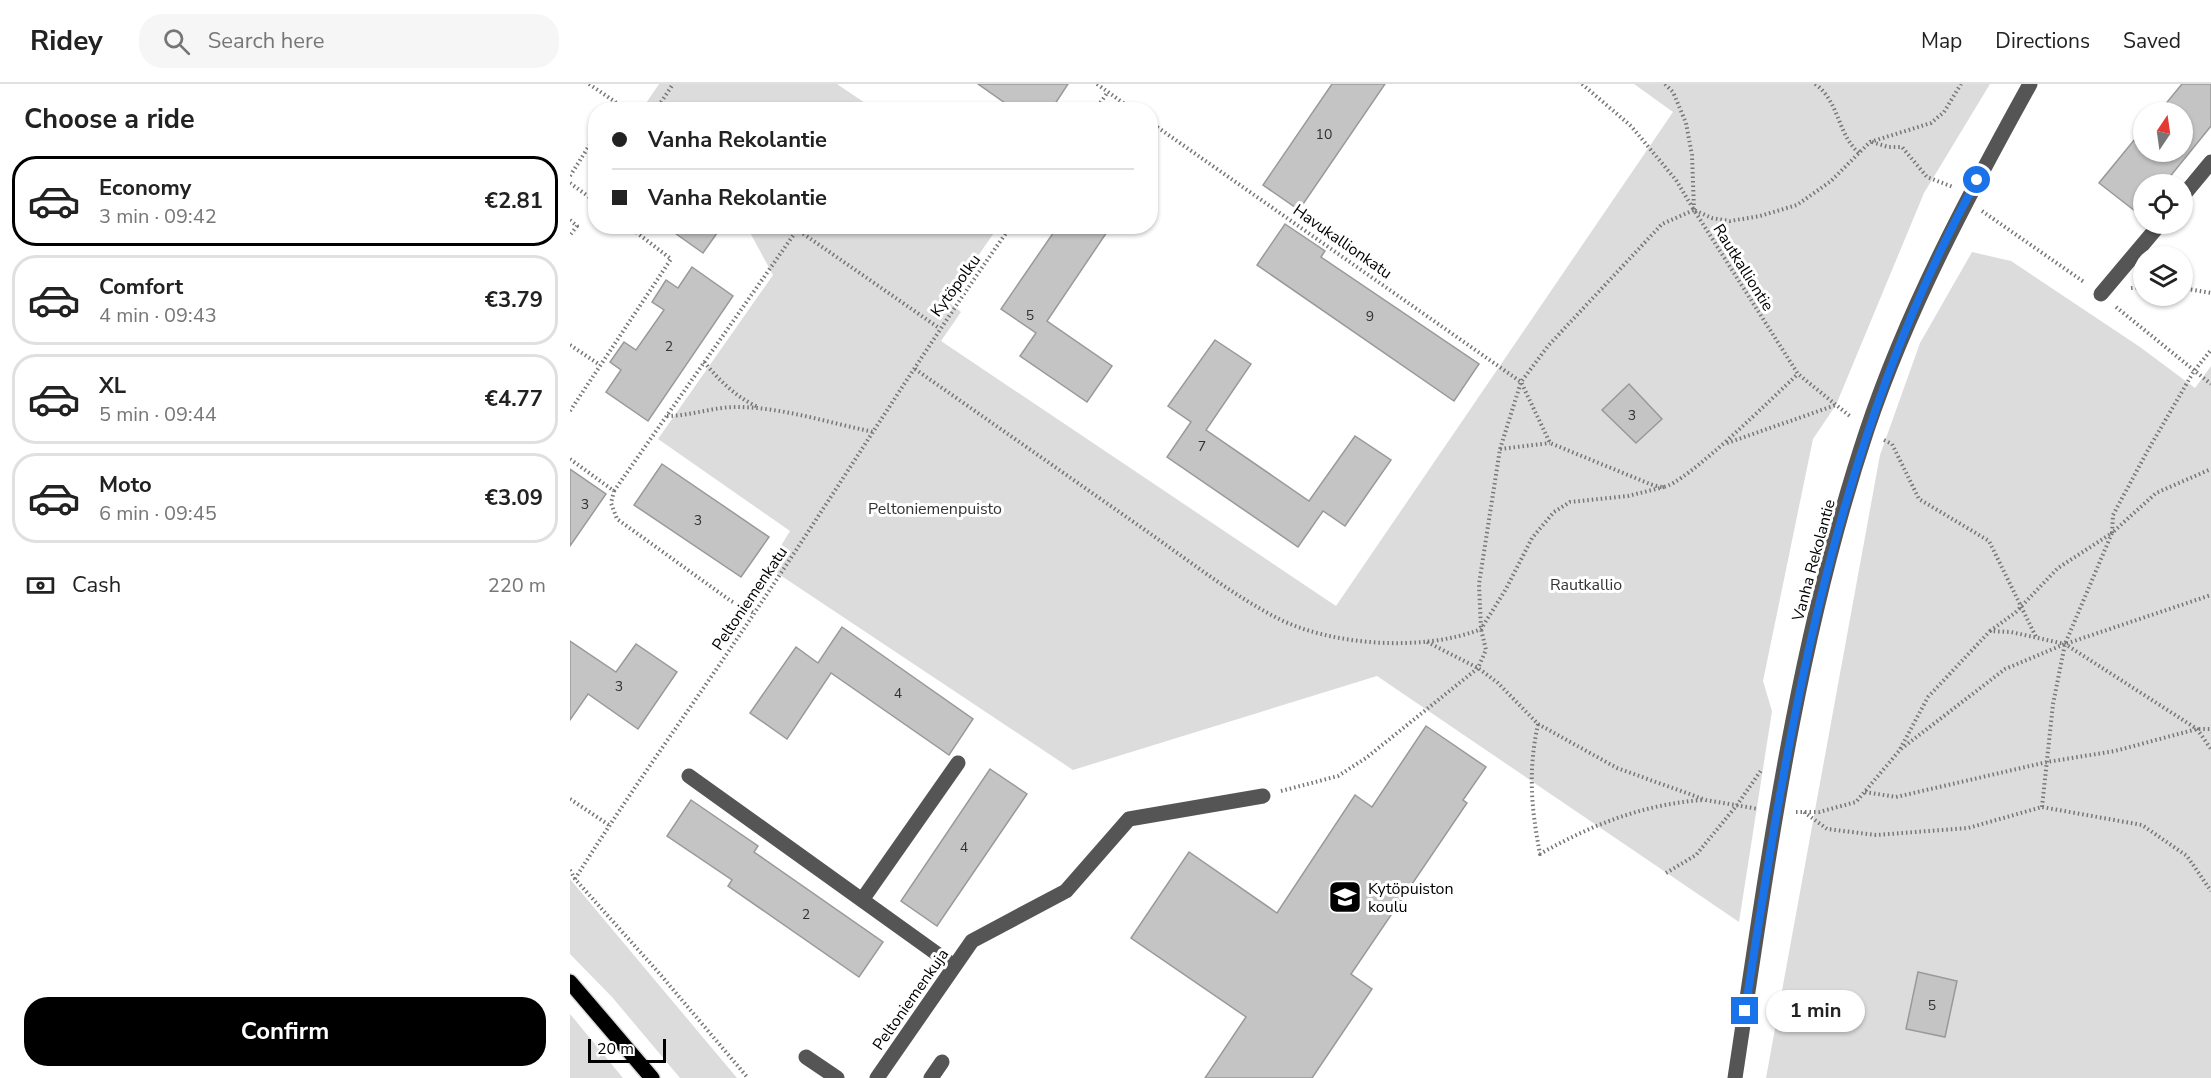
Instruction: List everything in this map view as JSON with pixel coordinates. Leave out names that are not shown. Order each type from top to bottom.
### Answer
[{"type":"main road","points":[[573,987],[652,1078]]},
{"type":"street","name":"Vanha Rekolantie","points":[[1735,1078],[1775,812],[1798,692],[1821,595],[1867,430],[1924,286],[1966,199],[2030,84]]},
{"type":"street","points":[[2193,184],[2211,162]]},
{"type":"street","points":[[2101,294],[2152,234]]},
{"type":"street","points":[[862,900],[958,763]]},
{"type":"street","points":[[689,776],[954,966]]},
{"type":"street","name":"Peltoniemenkuja","points":[[877,1078],[972,941],[1066,891],[1129,819],[1263,796]]},
{"type":"street","points":[[806,1057],[837,1078]]},
{"type":"street","points":[[931,1078],[942,1062]]},
{"type":"path","points":[[590,84],[616,102]]},
{"type":"path","points":[[661,102],[673,84]]},
{"type":"path","points":[[1097,84],[1122,102]]},
{"type":"path","name":"Rautkalliontie","points":[[1582,84],[1631,126],[1676,180],[1798,374],[1867,430],[1892,444],[1919,499],[1989,541],[2036,637]]},
{"type":"path","points":[[1665,84],[1673,92],[1686,123],[1692,155],[1694,210]]},
{"type":"path","points":[[1815,84],[1828,95],[1850,146],[1859,153]]},
{"type":"path","points":[[1263,796],[1338,776],[1366,758],[1478,668],[1486,650],[1481,629],[1479,584],[1500,449],[1521,382],[1548,346],[1662,224],[1694,210],[1712,218],[1730,221],[1760,216],[1797,205],[1831,181],[1870,142],[1931,123],[1944,112],[1960,84]]},
{"type":"path","points":[[1101,102],[1108,92]]},
{"type":"path","name":"Havukallionkatu","points":[[1158,128],[1521,382]]},
{"type":"path","points":[[1870,142],[1888,147],[1902,147],[1927,177],[1956,188],[1966,199]]},
{"type":"path","points":[[570,176],[588,148]]},
{"type":"path","points":[[570,183],[588,196]]},
{"type":"path","points":[[570,220],[577,226],[570,235]]},
{"type":"path","points":[[570,411],[671,259],[638,234]]},
{"type":"path","points":[[754,613],[731,601],[617,519],[611,503],[614,491],[794,234]]},
{"type":"path","points":[[803,234],[939,328]]},
{"type":"path","name":"Kytöpolku","points":[[939,328],[1005,234]]},
{"type":"path","points":[[2193,290],[2211,293]]},
{"type":"path","name":"Peltoniemenkatu","points":[[574,879],[874,432],[939,328]]},
{"type":"path","points":[[570,345],[600,365]]},
{"type":"path","points":[[2042,807],[2053,704],[2066,644],[2112,533],[2113,515],[2194,371],[2211,350]]},
{"type":"path","points":[[704,362],[717,377],[747,402],[762,409]]},
{"type":"path","points":[[915,369],[1206,572],[1278,618],[1327,635],[1389,643],[1428,642],[1481,629],[1506,589],[1532,538],[1554,512],[1569,502],[1628,496],[1664,487],[1679,480],[1723,444],[1798,374]]},
{"type":"path","points":[[1521,382],[1550,443]]},
{"type":"path","points":[[1723,444],[1836,405]]},
{"type":"path","points":[[666,416],[687,416],[734,406],[762,409],[874,432]]},
{"type":"path","points":[[1500,449],[1550,443],[1650,484],[1664,487]]},
{"type":"path","points":[[570,459],[614,491]]},
{"type":"path","points":[[1428,642],[1478,668],[1498,683],[1538,724],[1617,768],[1706,800],[1775,812],[1819,812],[1856,802],[1899,751],[1928,697],[1990,631],[2021,606],[2058,567],[2112,533],[2156,493],[2211,470]]},
{"type":"path","points":[[1899,751],[2005,669],[2066,644],[2211,595]]},
{"type":"path","points":[[1990,631],[2036,637],[2066,644],[2197,729],[2211,749]]},
{"type":"path","points":[[1538,724],[1533,747],[1530,803],[1540,854],[1607,820],[1670,802],[1706,800]]},
{"type":"path","points":[[1865,792],[1896,797],[2047,762],[2115,751],[2197,729],[2211,729]]},
{"type":"path","points":[[1666,873],[1696,855],[1737,805],[1768,759]]},
{"type":"path","points":[[570,799],[609,825]]},
{"type":"path","points":[[1804,812],[1827,828],[1876,835],[1968,828],[2042,807],[2142,825],[2187,856],[2211,891]]},
{"type":"path","points":[[570,870],[574,879],[659,973],[748,1078]]},
{"type":"green space","points":[[659,84],[837,84],[864,102],[647,102]]},
{"type":"green space","points":[[1634,84],[1990,84],[1924,193],[1836,405],[1813,439],[1763,681],[1772,711],[1739,922],[1377,676],[1073,770],[768,567],[790,531],[658,439],[773,275],[751,234],[993,234],[947,301],[961,312],[941,341],[1336,606],[1673,112]]},
{"type":"green space","points":[[1972,252],[2011,261],[2140,347],[2195,388],[2211,366],[2211,1078],[1766,1078],[1880,455],[1920,343]]},
{"type":"green space","points":[[570,879],[737,1078],[680,1078],[612,997],[570,954]]},
{"type":"green space","points":[[570,1014],[623,1078],[570,1078]]},
{"type":"building","points":[[978,84],[1068,84],[1056,102],[1004,102]]},
{"type":"building","points":[[1332,84],[1385,84],[1299,210],[1263,185]]},
{"type":"building","points":[[2182,84],[2211,84],[2211,126],[2193,148],[2193,102],[2167,102]]},
{"type":"building","points":[[2133,141],[2133,162],[2182,162],[2172,174],[2133,174],[2133,209],[2099,183]]},
{"type":"building","points":[[1285,224],[1325,251],[1321,257],[1479,364],[1454,401],[1257,265]]},
{"type":"building","points":[[676,234],[716,234],[703,253]]},
{"type":"building","points":[[1053,234],[1106,234],[1047,321],[1112,366],[1087,402],[1020,356],[1036,333],[1001,309]]},
{"type":"building","points":[[692,267],[733,296],[648,421],[606,392],[621,370],[610,362],[624,342],[636,350],[664,310],[652,302],[666,280],[678,288]]},
{"type":"building","points":[[1215,340],[1251,364],[1206,430],[1309,501],[1355,436],[1391,460],[1345,526],[1323,511],[1298,547],[1167,457],[1191,422],[1168,406]]},
{"type":"building","points":[[1629,384],[1662,419],[1636,443],[1602,410]]},
{"type":"building","points":[[662,464],[769,537],[741,577],[634,505]]},
{"type":"building","points":[[570,469],[606,494],[570,546]]},
{"type":"building","points":[[842,627],[973,719],[949,755],[831,673],[787,739],[750,713],[796,647],[818,663]]},
{"type":"building","points":[[570,641],[616,672],[636,644],[677,672],[638,729],[588,694],[570,720]]},
{"type":"building","points":[[1426,726],[1486,767],[1463,800],[1467,803],[1351,974],[1372,989],[1312,1078],[1205,1078],[1246,1017],[1131,938],[1189,852],[1277,913],[1355,795],[1372,807]]},
{"type":"building","points":[[990,769],[1027,794],[937,926],[901,901]]},
{"type":"building","points":[[691,800],[758,846],[754,852],[883,942],[859,977],[728,886],[732,880],[667,836]]},
{"type":"building","points":[[1918,972],[1957,981],[1945,1037],[1906,1029]]},
{"type":"place","name":"Kytöpuiston koulu","points":[[1345,897]]},
{"type":"route","points":[[1745,1011],[1775,812],[1798,692],[1821,595],[1867,430],[1924,286],[1977,180]]},
{"type":"park label","name":"Peltoniemenpuisto","points":[[935,508]]},
{"type":"park label","name":"Rautkallio","points":[[1586,584]]}]
